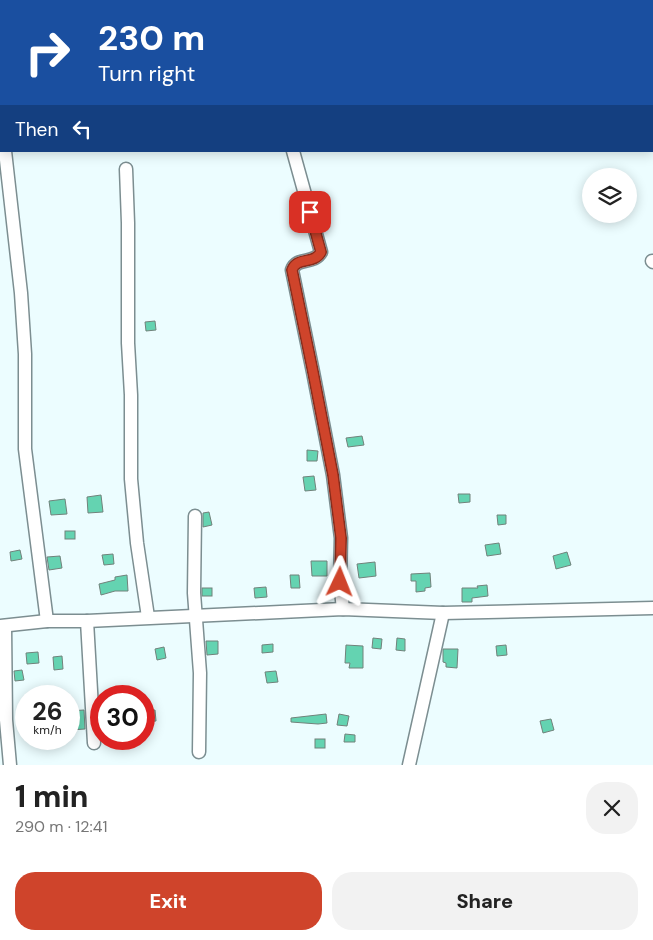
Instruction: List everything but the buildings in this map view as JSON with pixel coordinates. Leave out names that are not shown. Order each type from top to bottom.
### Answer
[{"type":"street","points":[[5,152],[21,293],[25,354],[25,449],[47,621]]},
{"type":"street","points":[[293,152],[321,252],[314,259],[297,262],[293,265],[292,270],[333,475],[341,538],[340,582],[343,609]]},
{"type":"street","points":[[126,169],[131,479],[148,617]]},
{"type":"street","points":[[196,516],[195,615],[200,673],[199,752]]},
{"type":"street","points":[[10,765],[2,626],[47,621],[87,621],[343,609],[444,613],[653,608]]},
{"type":"street","points":[[409,765],[444,613]]},
{"type":"street","points":[[87,621],[91,685]]},
{"type":"route","points":[[310,212],[321,252],[314,259],[297,262],[293,265],[292,270],[333,475],[341,538],[340,582]]}]
